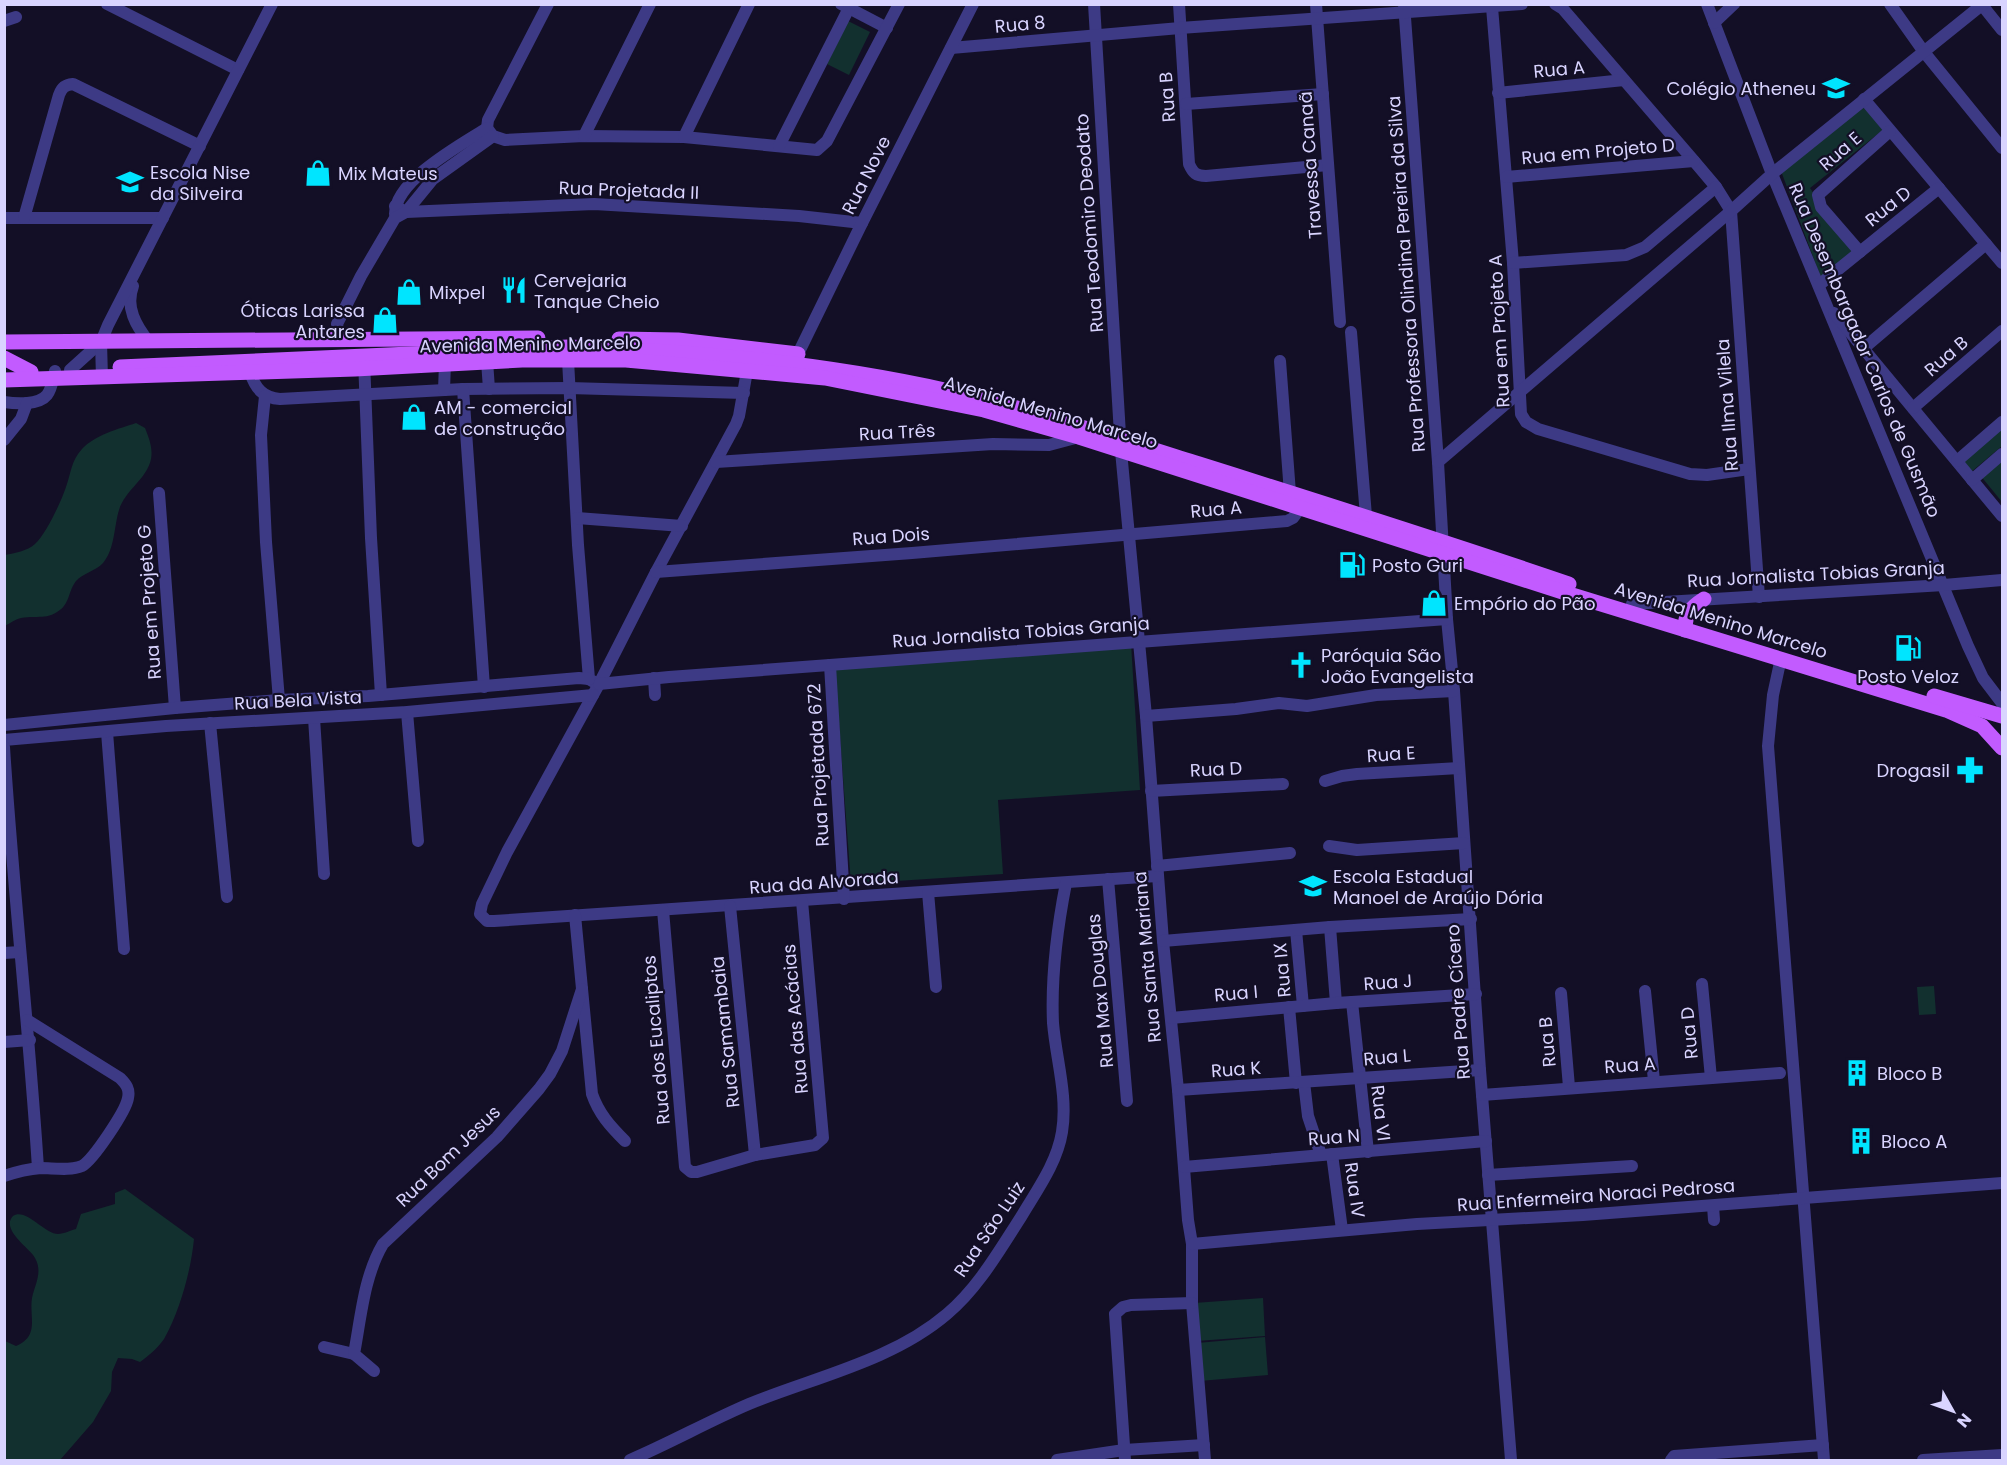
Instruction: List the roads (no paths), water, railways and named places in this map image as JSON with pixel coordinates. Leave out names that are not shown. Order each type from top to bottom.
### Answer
[{"type":"main road","points":[[4,342],[602,338],[691,342],[796,358]]},
{"type":"main road","points":[[265,339],[315,358]]},
{"type":"main road","points":[[340,340],[360,360]]},
{"type":"main road","points":[[691,342],[711,356]]},
{"type":"main road","name":"Avenida Menino Marcelo","points":[[4,380],[59,374],[250,372],[360,360],[568,347],[711,356],[796,358],[950,391],[1019,409],[1301,507],[1632,604],[1685,626],[2002,716]]},
{"type":"main road","points":[[4,358],[31,372]]},
{"type":"main road","name":"Avenida Menino Marcelo","points":[[101,373],[315,358],[445,363],[626,360],[825,378],[886,389],[984,410],[1079,437],[1121,445],[1366,516],[1443,548],[1946,710],[1982,726],[2002,748]]},
{"type":"main road","name":"Avenida Menino Marcelo","points":[[4,371],[59,374]]},
{"type":"main road","points":[[1685,626],[1689,610],[1704,599]]},
{"type":"street","points":[[107,4],[238,70]]},
{"type":"street","points":[[101,373],[101,342],[108,325],[272,4]]},
{"type":"street","points":[[490,132],[488,120],[548,4]]},
{"type":"street","points":[[584,136],[650,4]]},
{"type":"street","points":[[684,137],[749,4]]},
{"type":"street","points":[[490,132],[505,140],[584,136],[684,137],[817,150],[822,146],[899,4]]},
{"type":"street","name":"Rua Nove","points":[[796,358],[973,4]]},
{"type":"street","name":"Rua Teodomiro Deodato","points":[[1094,4],[1121,445]]},
{"type":"street","name":"Rua B","points":[[1179,4],[1189,164],[1193,173],[1206,176],[1328,165]]},
{"type":"street","name":"Travessa Canaã","points":[[1316,4],[1340,322]]},
{"type":"street","name":"Rua 8","points":[[951,48],[1180,28],[1317,20],[1404,9],[1522,4]]},
{"type":"street","name":"Rua Desembargador Carlos de Gusmão","points":[[1707,4],[1772,174],[1858,384],[1983,678],[2002,703]]},
{"type":"street","points":[[1714,22],[1734,4]]},
{"type":"street","points":[[1890,4],[1924,52],[2002,148]]},
{"type":"street","points":[[779,146],[845,6],[887,28]]},
{"type":"street","points":[[1438,462],[1772,174],[1979,6],[2002,30]]},
{"type":"street","name":"Rua em Projeto A","points":[[1492,7],[1513,264],[1521,414],[1526,422],[1538,429],[1690,474],[1707,475],[1749,469]]},
{"type":"street","points":[[1559,7],[1716,187],[1731,211]]},
{"type":"street","name":"Rua Professora Olindina Pereira da Silva","points":[[1404,9],[1443,548]]},
{"type":"street","name":"Rua A","points":[[1498,93],[1624,80]]},
{"type":"street","points":[[24,218],[59,94],[67,84],[73,84],[200,146]]},
{"type":"street","points":[[1186,104],[1323,94]]},
{"type":"street","points":[[1864,99],[2002,264]]},
{"type":"street","name":"Rua E","points":[[1818,201],[1821,191],[1890,130]]},
{"type":"street","points":[[340,340],[337,324],[412,182],[424,169],[490,132]]},
{"type":"street","points":[[398,212],[490,132]]},
{"type":"street","name":"Rua em Projeto D","points":[[1506,177],[1694,161]]},
{"type":"street","points":[[412,182],[422,190]]},
{"type":"street","points":[[1513,264],[1636,253],[1716,187]]},
{"type":"street","name":"Rua D","points":[[1819,285],[1939,188]]},
{"type":"street","name":"Rua D","points":[[1818,201],[1860,252]]},
{"type":"street","name":"Rua Projetada II","points":[[398,212],[594,204],[799,216],[862,223]]},
{"type":"street","name":"Rua Ilma Vilela","points":[[1731,211],[1760,597]]},
{"type":"street","points":[[4,218],[163,218]]},
{"type":"street","points":[[1863,348],[1986,244]]},
{"type":"street","points":[[145,254],[131,292],[129,305],[139,330],[149,342]]},
{"type":"street","points":[[1825,303],[2002,516]]},
{"type":"street","name":"Rua B","points":[[1913,408],[2002,331]]},
{"type":"street","points":[[1351,332],[1366,516]]},
{"type":"street","points":[[4,402],[27,402],[43,398],[50,391],[59,374],[101,342]]},
{"type":"street","points":[[360,360],[381,695]]},
{"type":"street","points":[[568,360],[577,518],[593,686]]},
{"type":"street","points":[[488,361],[489,389]]},
{"type":"street","points":[[1280,361],[1290,493]]},
{"type":"street","points":[[444,390],[445,363]]},
{"type":"street","points":[[1858,384],[1865,370],[1877,366]]},
{"type":"street","points":[[521,853],[507,852],[593,686],[682,526],[739,416],[747,370]]},
{"type":"street","points":[[250,372],[254,383],[265,396],[280,399],[463,389],[569,388],[744,393]]},
{"type":"street","points":[[463,389],[484,687]]},
{"type":"street","points":[[265,396],[261,435],[266,542],[279,700]]},
{"type":"street","points":[[4,440],[21,419],[27,402]]},
{"type":"street","points":[[1957,461],[2002,422]]},
{"type":"street","name":"Rua Três","points":[[716,462],[993,444],[1049,445],[1079,437]]},
{"type":"street","name":"Rua Santa Mariana","points":[[1121,445],[1140,641],[1163,941],[1192,1244],[1192,1303],[1205,1461]]},
{"type":"street","points":[[1972,480],[2002,454]]},
{"type":"street","name":"Rua em Projeto G","points":[[159,493],[169,709],[166,726]]},
{"type":"street","name":"Rua A","points":[[1129,535],[1287,521],[1293,518],[1301,507]]},
{"type":"street","points":[[577,518],[682,526]]},
{"type":"street","name":"Rua Dois","points":[[656,572],[1129,535]]},
{"type":"street","name":"Rua Padre Cícero","points":[[1443,548],[1480,1070],[1511,1461]]},
{"type":"street","name":"Rua Jornalista Tobias Granja","points":[[1632,604],[2002,580]]},
{"type":"street","name":"Rua Jornalista Tobias Granja","points":[[593,686],[654,678],[1447,619]]},
{"type":"street","points":[[1781,658],[1773,695],[1768,746],[1824,1461]]},
{"type":"street","name":"Rua Projetada 672","points":[[830,665],[844,899]]},
{"type":"street","points":[[654,678],[655,695]]},
{"type":"street","name":"Rua Bela Vista","points":[[4,724],[279,700],[484,687],[593,686]]},
{"type":"street","name":"Rua Bela Vista","points":[[4,740],[166,726],[407,712],[593,686]]},
{"type":"street","points":[[1146,716],[1236,710],[1279,703],[1290,706],[1307,706],[1376,695],[1454,692]]},
{"type":"street","points":[[368,696],[369,714]]},
{"type":"street","points":[[407,712],[418,841]]},
{"type":"street","points":[[314,718],[324,874]]},
{"type":"street","points":[[210,723],[227,897]]},
{"type":"street","points":[[107,732],[124,949]]},
{"type":"street","points":[[4,747],[7,845],[30,1040],[38,1168]]},
{"type":"street","name":"Rua E","points":[[1325,781],[1357,774],[1460,768]]},
{"type":"street","name":"Rua D","points":[[1151,791],[1283,784]]},
{"type":"street","points":[[1329,846],[1357,850],[1464,843]]},
{"type":"street","name":"Rua da Alvorada","points":[[507,852],[480,909],[480,914],[484,919],[494,921],[1065,883],[1290,853]]},
{"type":"street","name":"Rua Max Douglas","points":[[1108,879],[1127,1101]]},
{"type":"street","name":"Rua São Luiz","points":[[630,1461],[748,1405],[882,1354],[925,1331],[968,1293],[990,1264],[1052,1164],[1063,1130],[1063,1090],[1053,1023],[1058,923],[1065,883]]},
{"type":"street","points":[[928,892],[936,987]]},
{"type":"street","name":"Rua das Acácias","points":[[755,1155],[815,1145],[820,1142],[824,1133],[802,901]]},
{"type":"street","name":"Rua Samambaia","points":[[730,906],[755,1155]]},
{"type":"street","name":"Rua dos Eucaliptos","points":[[663,910],[685,1167],[691,1172],[697,1172],[755,1155]]},
{"type":"street","points":[[575,915],[592,1094],[598,1110],[608,1125],[625,1141]]},
{"type":"street","points":[[1163,941],[1330,927],[1471,919]]},
{"type":"street","points":[[1330,927],[1336,1003]]},
{"type":"street","name":"Rua IX","points":[[1296,930],[1303,1006]]},
{"type":"street","points":[[4,954],[20,952]]},
{"type":"street","name":"Rua D","points":[[1702,984],[1711,1078]]},
{"type":"street","name":"Rua Bom Jesus","points":[[354,1354],[369,1276],[374,1259],[383,1244],[497,1137],[539,1089],[562,1051],[582,989]]},
{"type":"street","points":[[1645,991],[1654,1081]]},
{"type":"street","name":"Rua B","points":[[1560,993],[1569,1087]]},
{"type":"street","name":"Rua J","points":[[1303,1006],[1476,994]]},
{"type":"street","points":[[1352,1002],[1359,1078]]},
{"type":"street","name":"Rua I","points":[[1171,1018],[1303,1006]]},
{"type":"street","name":"Rua IV","points":[[1289,1007],[1300,1082],[1308,1116],[1326,1155],[1342,1230]]},
{"type":"street","points":[[4,1176],[38,1168],[75,1168],[83,1165],[90,1159],[124,1112],[129,1090],[120,1078],[27,1020]]},
{"type":"street","points":[[4,1042],[30,1040]]},
{"type":"street","name":"Rua L","points":[[1300,1082],[1480,1070]]},
{"type":"street","name":"Rua A","points":[[1482,1095],[1780,1073]]},
{"type":"street","name":"Rua VI","points":[[1359,1078],[1368,1152]]},
{"type":"street","name":"Rua K","points":[[1178,1090],[1300,1082]]},
{"type":"street","name":"Rua N","points":[[1184,1167],[1486,1141]]},
{"type":"street","points":[[1488,1175],[1632,1166]]},
{"type":"street","name":"Rua Enfermeira Noraci Pedrosa","points":[[1192,1244],[1417,1224],[1584,1221],[1713,1206],[2002,1183]]},
{"type":"street","points":[[1713,1206],[1714,1220]]},
{"type":"street","points":[[1124,1455],[1115,1314],[1123,1307],[1131,1305],[1192,1303]]},
{"type":"street","points":[[324,1347],[354,1354],[374,1371]]},
{"type":"street","points":[[1057,1461],[1203,1445]]},
{"type":"street","points":[[1673,1458],[1823,1445]]},
{"type":"street","points":[[1923,1461],[2002,1455]]},
{"type":"place","name":"Colégio Atheneu","points":[[1836,88]]},
{"type":"place","name":"Mix Mateus","points":[[318,173]]},
{"type":"place","name":"Escola Nise da Silveira","points":[[130,182]]},
{"type":"place","name":"Cervejaria Tanque Cheio","points":[[514,290]]},
{"type":"place","name":"Mixpel","points":[[409,292]]},
{"type":"place","name":"Óticas Larissa Antares","points":[[385,320]]},
{"type":"place","name":"AM - comercial de construção","points":[[414,417]]},
{"type":"place","name":"Posto Guri","points":[[1352,565]]},
{"type":"place","name":"Empório do Pão","points":[[1434,603]]},
{"type":"place","name":"Posto Veloz","points":[[1908,648]]},
{"type":"place","name":"Paróquia São João Evangelista","points":[[1301,665]]},
{"type":"place","name":"Drogasil","points":[[1970,770]]},
{"type":"place","name":"Escola Estadual Manoel de Araújo Dória","points":[[1313,886]]},
{"type":"place","name":"Bloco B","points":[[1857,1073]]},
{"type":"place","name":"Bloco A","points":[[1861,1141]]}]
